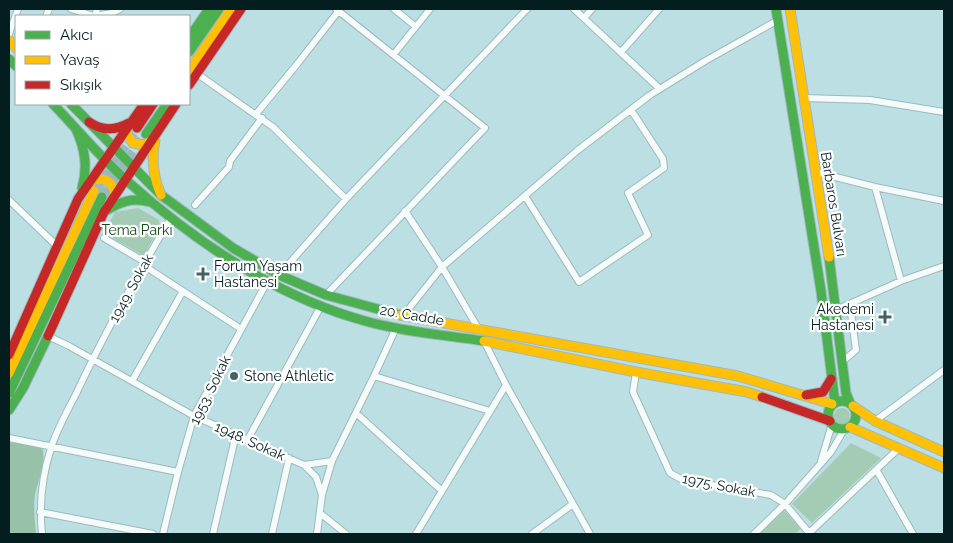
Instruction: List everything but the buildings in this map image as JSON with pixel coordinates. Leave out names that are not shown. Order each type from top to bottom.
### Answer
[{"type":"street","points":[[71,9],[92,15]]},
{"type":"street","points":[[101,15],[120,9]]},
{"type":"street","points":[[190,37],[209,9]]},
{"type":"street","points":[[190,51],[219,9]]},
{"type":"street","points":[[192,72],[231,9]]},
{"type":"street","points":[[192,72],[241,9]]},
{"type":"street","points":[[195,205],[229,168],[230,162],[259,116],[338,9],[485,128],[326,295]]},
{"type":"street","points":[[394,9],[416,26]]},
{"type":"street","points":[[394,54],[430,9]]},
{"type":"street","points":[[279,274],[346,199],[527,9]]},
{"type":"street","points":[[574,9],[660,89]]},
{"type":"street","points":[[584,18],[592,9]]},
{"type":"street","points":[[621,52],[659,9]]},
{"type":"street","name":"Barbaros Bulvarı","points":[[776,9],[821,291],[834,404]]},
{"type":"street","name":"Barbaros Bulvarı","points":[[790,9],[816,172],[846,393],[852,405]]},
{"type":"street","points":[[9,34],[15,17]]},
{"type":"street","points":[[404,316],[442,267],[578,150],[660,89],[778,20]]},
{"type":"street","points":[[192,72],[273,127],[346,199]]},
{"type":"street","points":[[804,98],[870,100],[944,112]]},
{"type":"street","name":"20. Cadde","points":[[54,105],[105,159],[171,218],[231,260],[267,282],[321,306],[396,328],[484,341],[747,392],[831,422]]},
{"type":"street","name":"20. Cadde","points":[[72,105],[160,195],[233,248],[279,274],[326,295],[404,316],[738,376],[834,404]]},
{"type":"street","points":[[89,122],[103,129],[114,130],[126,126],[143,105]]},
{"type":"street","points":[[9,373],[105,159],[113,147],[152,105]]},
{"type":"street","points":[[9,410],[23,388],[48,336],[104,212],[133,167],[166,105]]},
{"type":"street","points":[[160,195],[155,181],[152,160],[154,145],[158,131],[175,105]]},
{"type":"street","points":[[525,196],[578,282],[648,235],[628,193],[664,168],[663,159],[631,110]]},
{"type":"street","points":[[135,117],[133,127],[127,135],[133,143],[144,145],[158,131]]},
{"type":"street","points":[[9,355],[84,182],[86,165],[84,149],[76,129]]},
{"type":"street","points":[[816,172],[875,187],[944,201]]},
{"type":"street","points":[[78,199],[98,178],[105,179],[114,187],[115,194]]},
{"type":"street","points":[[875,187],[900,281]]},
{"type":"street","points":[[9,393],[102,197]]},
{"type":"street","points":[[9,200],[57,246]]},
{"type":"street","points":[[104,212],[116,204],[128,200],[142,200],[156,204]]},
{"type":"street","points":[[405,211],[442,267],[478,328]]},
{"type":"street","name":"1949. Sokak","points":[[42,534],[40,512],[51,447],[92,360],[144,263],[171,218]]},
{"type":"street","points":[[104,238],[241,329]]},
{"type":"street","points":[[836,311],[900,281],[944,266]]},
{"type":"street","name":"1953. Sokak","points":[[163,534],[194,416],[267,282]]},
{"type":"street","points":[[132,381],[183,291]]},
{"type":"street","points":[[248,439],[321,306]]},
{"type":"street","points":[[836,311],[850,313],[856,350],[842,362]]},
{"type":"street","points":[[317,534],[322,495],[332,461],[396,328]]},
{"type":"street","name":"1948. Sokak","points":[[48,336],[194,416],[304,465]]},
{"type":"street","points":[[484,341],[506,386],[590,534]]},
{"type":"street","points":[[875,421],[944,370]]},
{"type":"street","name":"1975. Sokak","points":[[636,372],[633,392],[670,473],[683,480],[771,495],[785,504]]},
{"type":"street","points":[[374,376],[490,411]]},
{"type":"street","points":[[804,396],[823,392],[831,379]]},
{"type":"street","points":[[416,534],[506,386]]},
{"type":"street","points":[[820,462],[831,422],[829,410],[834,404],[841,401],[852,405],[875,421],[944,452]]},
{"type":"street","points":[[831,422],[840,429],[853,424],[856,415],[852,405]]},
{"type":"street","points":[[356,413],[442,491]]},
{"type":"street","points":[[847,427],[944,468]]},
{"type":"street","points":[[754,534],[785,504],[820,462],[831,452],[847,427]]},
{"type":"street","points":[[213,534],[236,434]]},
{"type":"street","points":[[9,438],[178,472]]},
{"type":"street","points":[[785,504],[809,534],[898,449]]},
{"type":"street","points":[[272,534],[290,458]]},
{"type":"street","points":[[304,465],[332,461]]},
{"type":"street","points":[[304,465],[316,477],[322,495]]},
{"type":"street","points":[[877,470],[913,534]]},
{"type":"street","points":[[532,534],[573,504]]},
{"type":"street","points":[[40,512],[153,534]]},
{"type":"street","points":[[320,513],[346,534]]},
{"type":"green space","name":"Tema Parkı","points":[[138,208],[159,220],[160,226],[144,256],[104,233],[115,212]]},
{"type":"green space","points":[[842,408],[850,416],[842,424],[834,416]]},
{"type":"green space","points":[[9,442],[42,448],[43,466],[34,500],[36,534],[9,534]]},
{"type":"green space","points":[[851,443],[881,458],[812,523],[792,504]]},
{"type":"green space","points":[[784,510],[801,529],[795,534],[759,534]]},
{"type":"tunnel","points":[[94,191],[137,128]]},
{"type":"tunnel","points":[[102,197],[143,138]]},
{"type":"traffic: fast","points":[[190,37],[209,9]]},
{"type":"traffic: fast","points":[[190,51],[219,9]]},
{"type":"traffic: fast","points":[[776,9],[821,291],[835,403]]},
{"type":"traffic: fast","points":[[9,59],[15,65]]},
{"type":"traffic: fast","points":[[54,105],[107,162],[152,203],[208,245],[268,282],[299,297],[365,321],[410,331],[484,341]]},
{"type":"traffic: fast","points":[[72,105],[161,195],[233,248],[279,275],[326,295],[400,315]]},
{"type":"traffic: fast","points":[[146,134],[166,105]]},
{"type":"traffic: fast","points":[[76,129],[85,158],[82,188]]},
{"type":"traffic: fast","points":[[9,393],[102,197]]},
{"type":"traffic: fast","points":[[104,212],[126,201],[150,202]]},
{"type":"traffic: fast","points":[[829,257],[846,393],[850,403]]},
{"type":"traffic: fast","points":[[9,410],[23,388],[48,336]]},
{"type":"traffic: fast","points":[[842,401],[852,405],[856,415],[852,425],[842,429],[832,425],[828,415],[832,405],[842,401]]},
{"type":"traffic: slow","points":[[190,70],[231,9]]},
{"type":"traffic: slow","points":[[790,9],[829,257]]},
{"type":"traffic: slow","points":[[9,40],[15,47]]},
{"type":"traffic: slow","points":[[128,126],[127,135],[133,143],[144,145],[151,141]]},
{"type":"traffic: slow","points":[[155,140],[154,168],[156,182],[161,195]]},
{"type":"traffic: slow","points":[[90,182],[99,179],[107,181],[112,186],[115,195]]},
{"type":"traffic: slow","points":[[9,373],[94,191]]},
{"type":"traffic: slow","points":[[400,315],[738,376],[832,404]]},
{"type":"traffic: slow","points":[[484,341],[747,392],[762,397]]},
{"type":"traffic: slow","points":[[853,406],[875,421],[944,452]]},
{"type":"traffic: slow","points":[[850,427],[944,468]]},
{"type":"traffic: jam","points":[[190,84],[241,9]]},
{"type":"traffic: jam","points":[[9,355],[78,199],[143,105]]},
{"type":"traffic: jam","points":[[137,128],[152,105]]},
{"type":"traffic: jam","points":[[48,336],[104,212],[175,105]]},
{"type":"traffic: jam","points":[[89,122],[109,129],[129,123]]},
{"type":"traffic: jam","points":[[806,395],[823,392],[831,379]]},
{"type":"traffic: jam","points":[[762,397],[830,421]]},
{"type":"place","name":"Forum Yaşam Hastanesi","points":[[203,274]]},
{"type":"place","name":"Akedemi Hastanesi","points":[[885,317]]},
{"type":"place","name":"Stone Athletic","points":[[234,376]]}]
